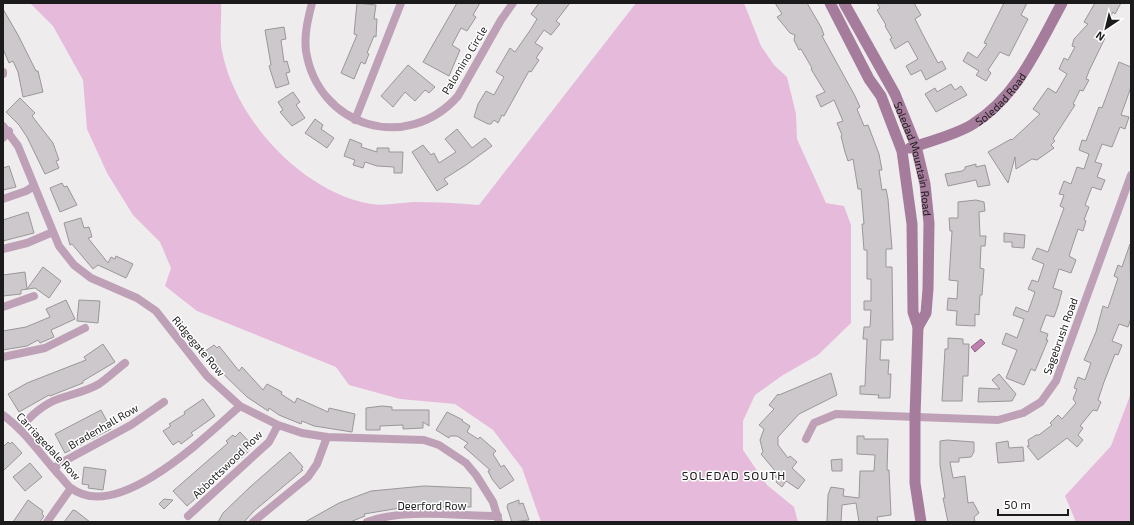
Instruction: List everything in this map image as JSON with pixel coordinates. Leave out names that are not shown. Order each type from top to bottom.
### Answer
[{"type":"main road","name":"Soledad Mountain Road","points":[[830,3],[847,32],[869,79],[881,96],[902,151],[912,224],[914,312],[918,327],[915,416],[915,483],[921,522]]},
{"type":"main road","name":"Soledad Mountain Road","points":[[844,3],[895,94],[916,146],[926,184],[929,223],[926,313],[918,327]]},
{"type":"main road","name":"Soledad Road","points":[[902,151],[972,125],[990,112],[1012,89],[1024,72],[1062,3]]},
{"type":"street","points":[[312,3],[305,29],[305,40],[312,72],[330,100],[355,120],[401,3]]},
{"type":"street","name":"Palomino Circle","points":[[355,120],[375,126],[396,128],[416,124],[443,110],[458,96],[501,20],[514,3]]},
{"type":"street","points":[[3,138],[6,129]]},
{"type":"street","name":"Ridgegate Row","points":[[6,129],[18,146],[59,246],[74,265],[91,278],[137,298],[156,311],[207,376],[240,406],[278,425],[327,438],[424,440],[439,446],[466,463],[476,475],[493,502],[498,519]]},
{"type":"street","name":"Sagebrush Road","points":[[806,439],[814,423],[836,414],[998,420],[1024,413],[1041,402],[1056,381],[1131,175]]},
{"type":"street","points":[[3,199],[26,191],[34,186]]},
{"type":"street","points":[[3,249],[26,243],[53,232]]},
{"type":"street","points":[[3,307],[34,296]]},
{"type":"street","points":[[3,357],[45,348],[85,328]]},
{"type":"street","points":[[20,430],[24,423],[43,407],[58,399],[88,390],[99,384],[125,363]]},
{"type":"street","name":"Bradenhall Row","points":[[54,469],[59,464],[131,425],[164,402]]},
{"type":"street","name":"Carriagedale Row","points":[[3,415],[20,430],[71,488],[85,496],[110,496],[138,486],[190,450],[240,406]]},
{"type":"street","name":"Abbottswood Row","points":[[188,516],[269,442],[278,425]]},
{"type":"street","points":[[253,522],[308,477],[317,464],[327,438]]},
{"type":"street","points":[[46,522],[71,488]]},
{"type":"street","name":"Deerford Row","points":[[366,522],[381,517],[399,514],[498,519]]},
{"type":"shaded area","points":[[30,3],[221,3],[221,45],[229,77],[241,102],[257,126],[276,148],[297,168],[320,185],[345,197],[371,204],[387,205],[421,202],[479,205],[636,3],[744,3],[761,46],[774,65],[787,77],[796,114],[797,139],[826,203],[844,206],[851,225],[851,323],[818,355],[783,375],[755,395],[743,421],[743,450],[767,485],[794,507],[798,522],[541,522],[522,468],[493,430],[455,404],[400,399],[349,385],[336,367],[197,311],[165,286],[171,268],[160,242],[133,215],[107,173],[87,129],[83,80],[53,26]]},
{"type":"shaded area","points":[[981,339],[985,343],[975,352],[971,347]]},
{"type":"shaded area","points":[[1131,393],[1131,522],[1076,522],[1065,496],[1111,446]]},
{"type":"building","points":[[357,3],[376,5],[374,19],[377,19],[376,37],[374,36],[367,53],[369,54],[365,64],[361,62],[354,79],[341,73],[357,35],[354,34]]},
{"type":"building","points":[[457,3],[480,3],[473,15],[476,17],[467,31],[461,28],[452,45],[460,50],[449,76],[423,62]]},
{"type":"building","points":[[539,3],[570,3],[556,21],[560,24],[551,35],[544,30],[535,43],[543,48],[536,58],[539,60],[531,72],[529,71],[504,116],[502,115],[498,123],[494,120],[491,124],[488,124],[474,117],[478,104],[486,91],[494,95],[504,77],[496,72],[510,48],[515,52],[531,29],[537,19],[531,14]]},
{"type":"building","points":[[775,3],[807,3],[821,27],[824,35],[822,36],[855,96],[860,107],[857,109],[864,126],[868,125],[879,154],[882,170],[879,170],[882,190],[886,189],[888,199],[892,249],[886,249],[886,267],[892,267],[893,340],[881,340],[880,360],[889,360],[888,374],[891,374],[890,398],[878,398],[879,395],[860,394],[860,386],[865,386],[867,339],[863,339],[864,327],[870,327],[871,310],[864,310],[864,301],[871,301],[871,279],[867,279],[867,250],[864,250],[862,224],[864,224],[861,189],[858,189],[853,159],[848,161],[842,135],[837,123],[843,121],[834,100],[821,107],[816,96],[825,92],[801,49],[799,50],[794,40],[795,35],[790,33],[777,17],[782,14]]},
{"type":"building","points":[[877,3],[914,3],[921,15],[915,19],[938,63],[942,61],[946,69],[926,80],[921,70],[911,75],[906,66],[918,59],[908,41],[895,49],[890,39],[892,38],[885,26],[886,25],[877,10],[880,8]]},
{"type":"building","points":[[1004,3],[1027,3],[1021,15],[1028,19],[1009,56],[1000,52],[988,70],[991,73],[986,81],[976,75],[979,71],[963,61],[968,52],[977,58],[987,44],[984,43]]},
{"type":"building","points":[[1095,3],[1121,3],[1115,14],[1113,12],[1100,36],[1105,38],[1089,71],[1086,79],[1089,80],[1083,91],[1080,90],[1073,104],[1075,105],[1053,139],[1055,141],[1051,145],[1054,148],[1037,160],[1032,159],[1016,169],[1015,157],[1008,183],[988,152],[1011,139],[1012,140],[1040,114],[1033,109],[1048,88],[1056,93],[1067,74],[1059,69],[1064,58],[1068,60],[1075,47],[1072,46],[1074,39],[1088,24],[1084,22]]},
{"type":"building","points":[[3,9],[36,71],[38,71],[43,92],[23,97],[18,72],[13,61],[9,63],[3,49]]},
{"type":"building","points":[[284,27],[286,39],[281,40],[284,62],[287,61],[290,72],[286,73],[289,84],[276,88],[269,66],[271,65],[265,30]]},
{"type":"building","points":[[1119,62],[1131,67],[1131,87],[1121,115],[1129,117],[1125,129],[1120,127],[1112,147],[1102,144],[1095,162],[1102,164],[1097,177],[1105,180],[1101,190],[1092,187],[1085,205],[1089,207],[1084,220],[1086,221],[1083,231],[1078,229],[1069,256],[1076,260],[1071,273],[1059,269],[1053,288],[1062,291],[1058,306],[1054,317],[1046,315],[1040,331],[1048,334],[1046,340],[1048,340],[1035,371],[1031,369],[1024,385],[1006,378],[1017,350],[1002,344],[1006,333],[1017,338],[1024,319],[1013,315],[1016,307],[1028,312],[1035,292],[1028,289],[1032,280],[1038,282],[1044,264],[1032,259],[1037,248],[1048,252],[1064,208],[1060,206],[1064,195],[1059,194],[1064,181],[1071,184],[1077,167],[1084,169],[1089,154],[1079,150],[1082,140],[1086,141],[1099,107],[1102,108]]},
{"type":"building","points":[[408,65],[435,87],[429,93],[425,90],[415,101],[405,92],[393,107],[381,96]]},
{"type":"building","points":[[951,84],[955,90],[961,86],[967,95],[936,112],[925,94],[935,88],[937,92]]},
{"type":"building","points":[[293,92],[300,102],[296,105],[305,118],[292,126],[280,112],[283,110],[278,102]]},
{"type":"building","points":[[20,98],[35,113],[32,116],[53,143],[59,160],[56,161],[59,168],[45,174],[27,137],[19,125],[6,112]]},
{"type":"building","points":[[315,119],[323,125],[321,129],[334,138],[327,148],[305,133]]},
{"type":"building","points":[[457,129],[472,148],[485,138],[492,146],[444,179],[448,184],[437,191],[412,152],[423,145],[431,155],[434,153],[439,163],[456,152],[445,139]]},
{"type":"building","points":[[350,139],[362,144],[361,147],[377,152],[377,148],[389,148],[389,152],[403,152],[402,173],[394,173],[394,167],[377,166],[365,162],[363,168],[353,165],[355,160],[344,156]]},
{"type":"building","points":[[976,164],[976,167],[985,165],[990,185],[978,187],[976,180],[948,186],[945,174],[962,171],[965,167]]},
{"type":"building","points":[[9,166],[16,187],[3,190],[3,168]]},
{"type":"building","points":[[62,183],[64,187],[67,186],[77,205],[60,212],[50,188]]},
{"type":"building","points":[[976,200],[984,202],[985,211],[979,212],[980,236],[986,236],[985,246],[981,246],[980,268],[984,269],[979,315],[975,314],[975,326],[956,325],[957,311],[947,310],[948,298],[957,299],[958,281],[949,280],[952,231],[950,231],[949,218],[958,218],[958,202]]},
{"type":"building","points":[[28,212],[34,233],[3,241],[3,220]]},
{"type":"building","points":[[81,218],[84,228],[89,227],[92,237],[88,238],[108,263],[111,257],[115,259],[116,256],[133,264],[126,278],[98,265],[93,269],[72,244],[70,245],[64,223]]},
{"type":"building","points":[[1004,233],[1025,235],[1024,248],[1012,247],[1012,242],[1004,242]]},
{"type":"building","points":[[1130,244],[1131,318],[1128,327],[1119,324],[1112,341],[1122,345],[1118,355],[1115,354],[1104,382],[1098,400],[1101,402],[1097,411],[1093,410],[1080,426],[1083,428],[1078,435],[1083,440],[1077,447],[1067,438],[1038,460],[1027,446],[1029,446],[1028,440],[1036,435],[1039,435],[1052,425],[1050,423],[1058,415],[1062,419],[1076,403],[1073,399],[1077,389],[1074,388],[1078,377],[1085,380],[1091,363],[1084,360],[1096,332],[1103,306],[1108,308],[1118,278],[1114,276],[1118,265],[1122,267]]},
{"type":"building","points":[[43,267],[61,281],[49,298],[35,288],[21,290],[21,294],[3,296],[3,275],[25,272],[27,289]]},
{"type":"building","points":[[66,300],[75,319],[51,330],[54,337],[40,343],[38,340],[27,346],[3,350],[3,331],[26,327],[50,317],[46,309]]},
{"type":"building","points":[[79,300],[100,301],[98,323],[77,321]]},
{"type":"building","points":[[948,338],[963,339],[963,344],[969,344],[968,376],[963,376],[962,401],[942,401],[945,349],[948,349]]},
{"type":"building","points":[[103,344],[115,362],[83,381],[83,383],[50,396],[49,395],[19,412],[8,394],[27,383],[86,360],[84,357]]},
{"type":"building","points":[[214,345],[217,348],[219,346],[239,371],[242,367],[263,390],[267,384],[282,392],[281,394],[295,403],[297,398],[328,412],[329,408],[355,414],[352,432],[314,426],[302,421],[301,424],[279,415],[269,408],[268,411],[247,397],[215,366],[213,367],[204,352]]},
{"type":"building","points":[[831,373],[837,395],[799,414],[778,437],[778,445],[788,458],[790,456],[797,462],[792,468],[805,480],[798,489],[786,481],[782,487],[776,482],[778,479],[773,475],[776,472],[761,454],[763,452],[760,440],[764,429],[759,425],[774,409],[769,405],[778,394],[779,395]]},
{"type":"building","points":[[999,374],[1016,394],[1012,401],[978,402],[979,388],[1000,389],[992,380]]},
{"type":"building","points":[[203,399],[215,416],[191,433],[193,435],[181,444],[179,441],[173,445],[163,431],[171,426],[169,424],[185,414],[184,412]]},
{"type":"building","points":[[382,406],[392,407],[392,410],[429,410],[429,426],[423,422],[423,428],[403,429],[403,425],[380,426],[380,430],[366,430],[366,408]]},
{"type":"building","points":[[101,410],[111,429],[65,453],[55,434]]},
{"type":"building","points":[[447,412],[463,420],[462,421],[470,426],[467,432],[478,439],[480,437],[496,451],[493,454],[501,467],[504,465],[514,480],[500,489],[492,479],[488,471],[490,470],[464,447],[468,443],[457,436],[450,436],[449,438],[436,430]]},
{"type":"building","points":[[240,432],[253,446],[187,506],[173,491],[228,443],[226,441],[233,435],[235,437]]},
{"type":"building","points":[[857,436],[864,436],[864,439],[888,439],[887,470],[889,470],[891,515],[877,517],[878,522],[859,522],[856,503],[842,505],[841,522],[827,522],[828,495],[831,487],[844,489],[843,496],[859,498],[860,471],[874,471],[875,455],[857,454]]},
{"type":"building","points":[[947,440],[974,442],[974,452],[971,457],[959,458],[959,462],[950,462],[953,478],[965,476],[968,503],[973,502],[979,513],[974,517],[975,522],[948,522],[943,498],[945,498],[940,465],[940,441]]},
{"type":"building","points":[[1008,441],[1009,448],[1023,447],[1024,461],[998,463],[996,443]]},
{"type":"building","points":[[8,442],[10,444],[12,442],[22,453],[3,471],[3,447]]},
{"type":"building","points":[[290,452],[303,467],[301,469],[303,470],[254,511],[244,522],[218,522],[223,513]]},
{"type":"building","points":[[842,459],[842,471],[832,471],[831,460]]},
{"type":"building","points":[[30,463],[42,477],[25,491],[13,477]]},
{"type":"building","points":[[84,467],[106,470],[103,490],[88,488],[89,485],[82,484]]},
{"type":"building","points":[[424,486],[471,488],[471,507],[406,507],[364,514],[365,516],[350,522],[305,522],[339,503],[371,491]]},
{"type":"building","points":[[164,499],[173,500],[164,509],[159,504]]},
{"type":"building","points":[[28,500],[43,511],[42,514],[44,516],[40,522],[13,522]]},
{"type":"building","points":[[519,500],[519,504],[523,503],[529,520],[512,522],[507,507],[508,504]]},
{"type":"building","points":[[73,510],[76,511],[90,522],[64,522]]},
{"type":"district","name":"SOLEDAD SOUTH","points":[[734,475]]}]
